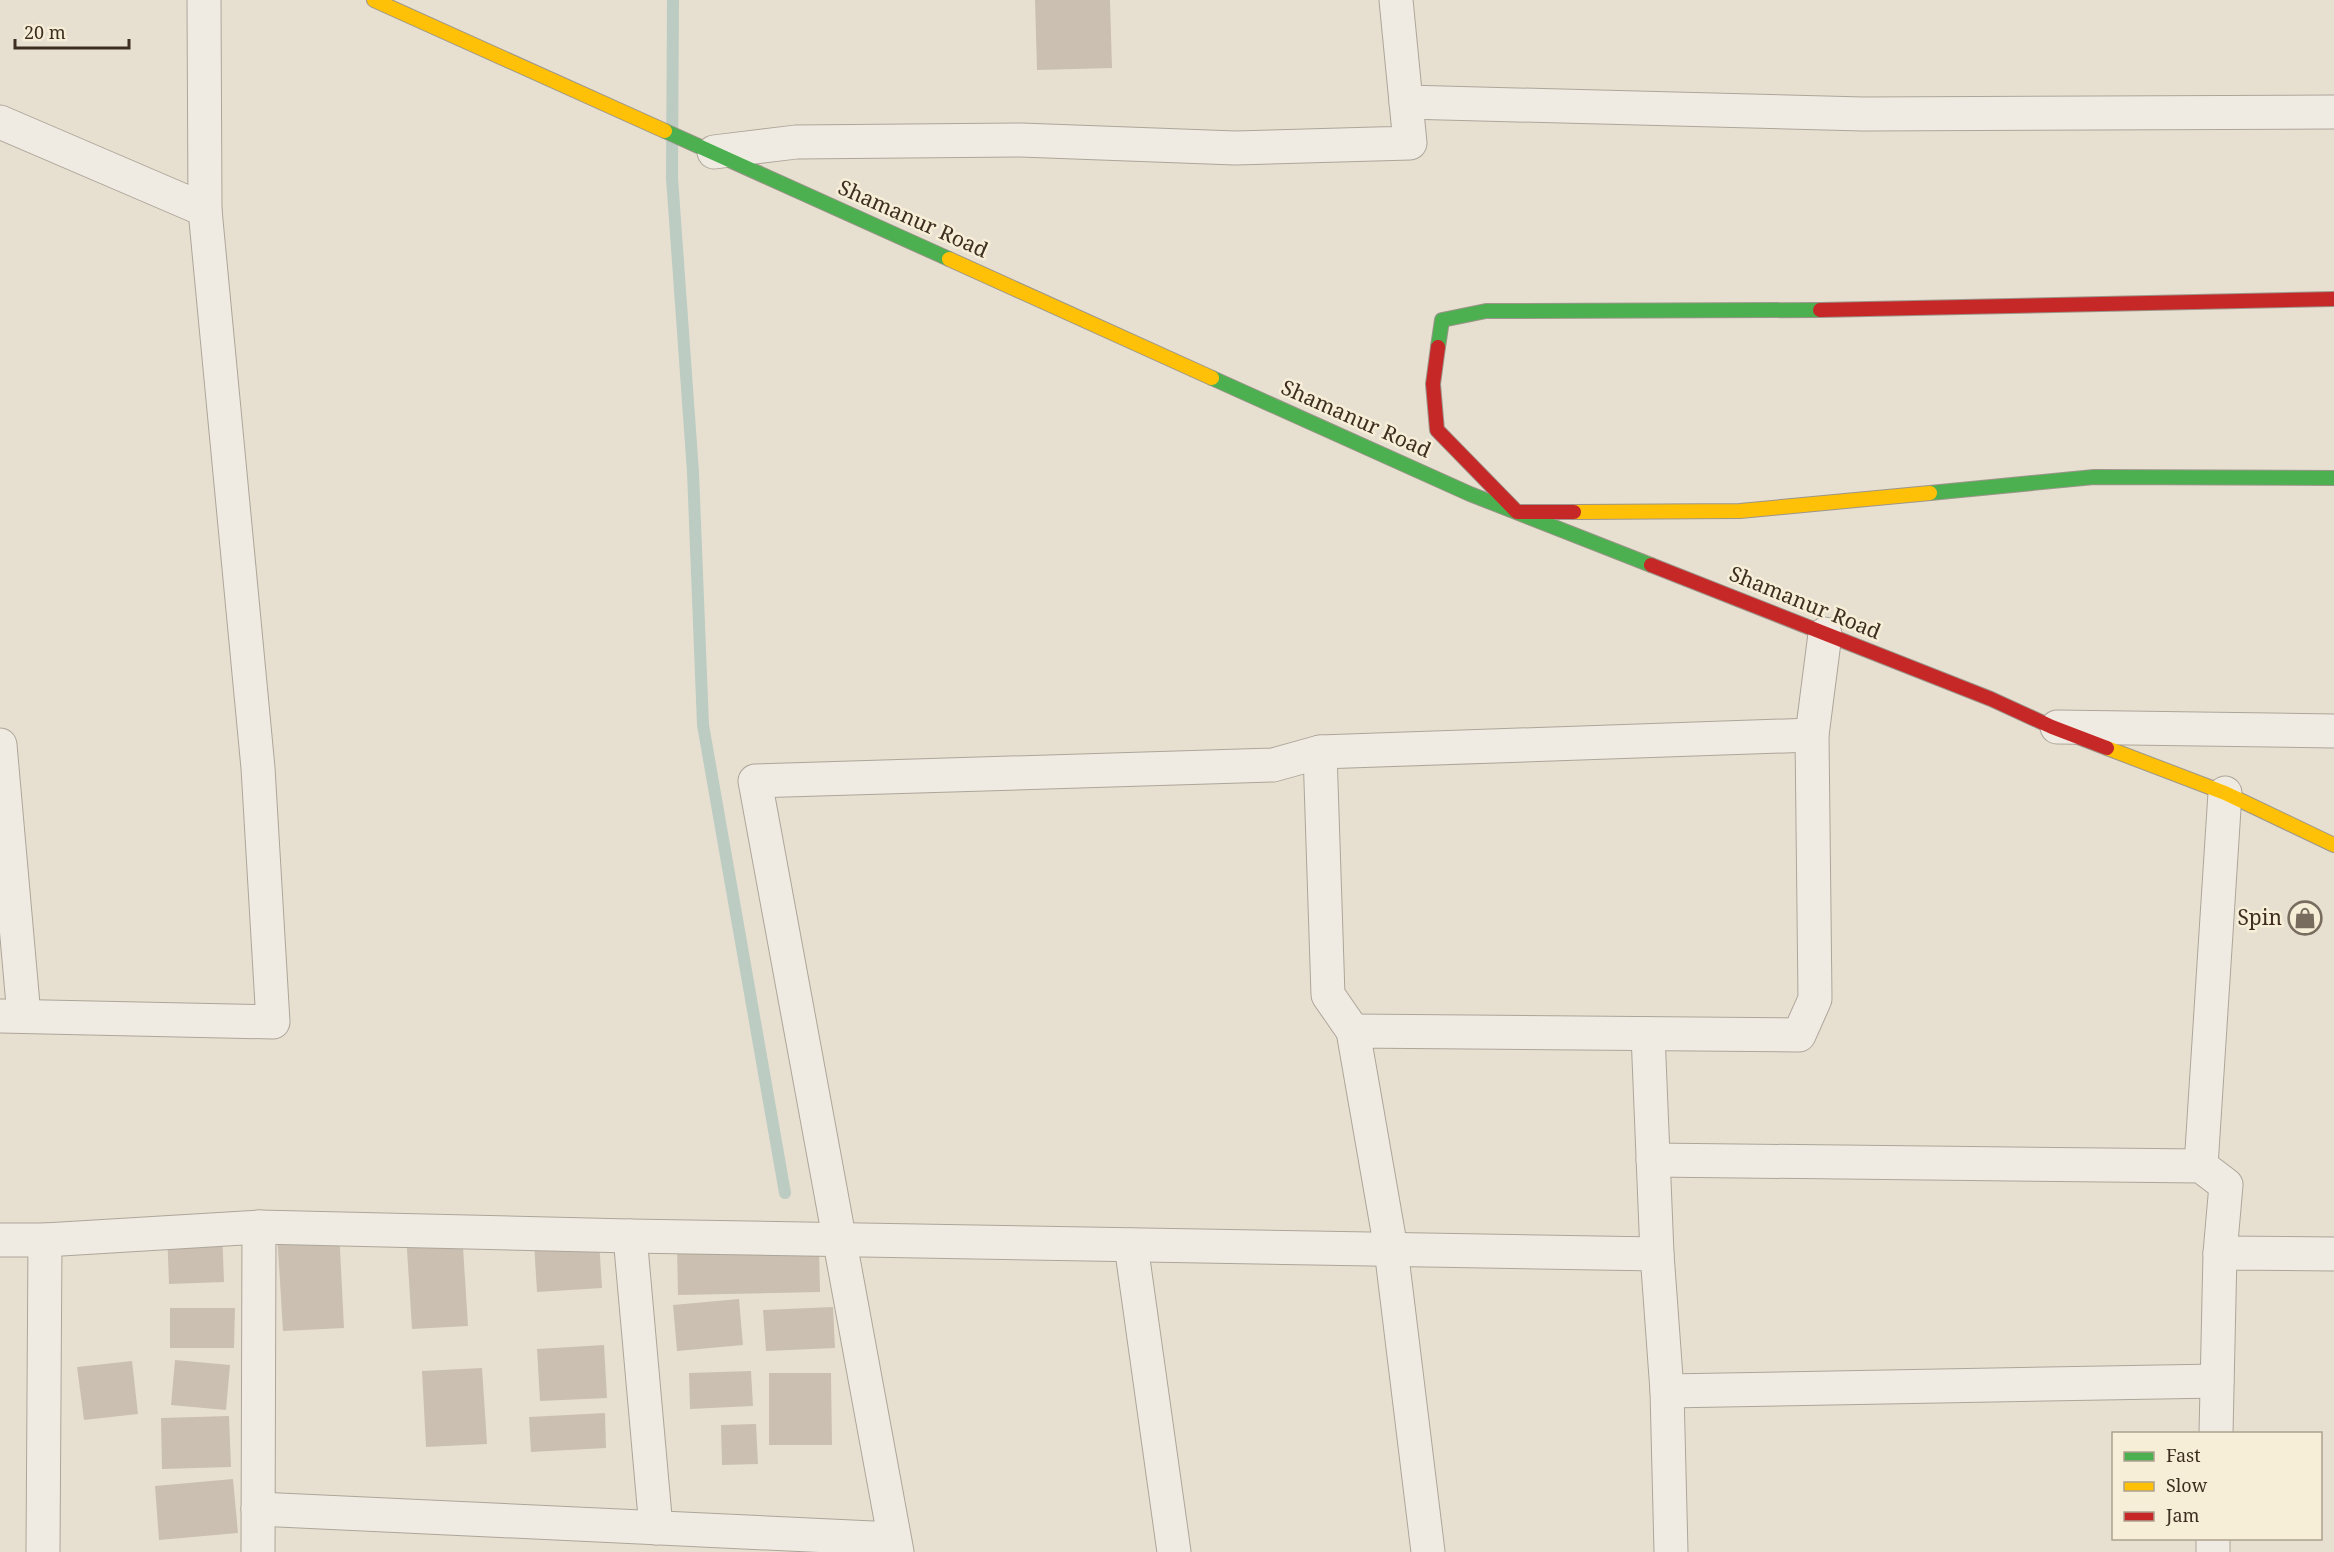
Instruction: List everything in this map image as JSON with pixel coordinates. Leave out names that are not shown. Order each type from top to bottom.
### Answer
[{"type":"main road","name":"Shamanur Road","points":[[374,0],[1470,494],[1991,699],[2052,727],[2225,793],[2334,845]]},
{"type":"main road","points":[[2334,299],[1811,310],[1486,311],[1442,320],[1433,384],[1437,430],[1518,512],[1740,512],[2094,477],[2334,478]]},
{"type":"street","points":[[0,745],[12,1016],[273,1022],[258,768],[205,210],[204,0]]},
{"type":"street","points":[[705,148],[796,141],[1020,140],[1235,148],[1410,143],[1396,0]]},
{"type":"street","points":[[1406,102],[1863,114],[2334,112]]},
{"type":"street","points":[[0,122],[205,210]]},
{"type":"street","points":[[1353,1031],[1799,1035],[1815,999],[1812,735],[1826,634]]},
{"type":"street","points":[[2052,727],[2334,731]]},
{"type":"street","points":[[258,1509],[656,1528],[896,1545],[755,781],[1273,765],[1320,752],[1812,735]]},
{"type":"street","points":[[1320,752],[1328,995],[1353,1031],[1391,1249],[1428,1552]]},
{"type":"street","points":[[2201,1166],[2225,793]]},
{"type":"street","points":[[1648,1034],[1657,1254],[1667,1391],[1671,1552]]},
{"type":"street","points":[[1653,1160],[2201,1166],[2226,1185],[2220,1253],[2216,1432]]},
{"type":"street","points":[[0,1240],[45,1240],[259,1227],[630,1236],[1657,1254]]},
{"type":"street","points":[[258,1552],[259,1227]]},
{"type":"street","points":[[630,1236],[656,1528]]},
{"type":"street","points":[[43,1552],[45,1240]]},
{"type":"street","points":[[1131,1245],[1174,1552]]},
{"type":"street","points":[[2220,1253],[2334,1254]]},
{"type":"street","points":[[1667,1391],[2217,1381]]},
{"type":"building","points":[[1035,0],[1110,0],[1112,68],[1037,70]]},
{"type":"building","points":[[461,1215],[468,1326],[412,1329],[405,1218]]},
{"type":"building","points":[[222,1228],[224,1282],[169,1284],[167,1230]]},
{"type":"building","points":[[339,1229],[344,1328],[283,1331],[277,1233]]},
{"type":"building","points":[[599,1240],[602,1288],[537,1292],[534,1243]]},
{"type":"building","points":[[819,1245],[820,1292],[678,1295],[677,1247]]},
{"type":"building","points":[[739,1299],[743,1345],[677,1351],[673,1305]]},
{"type":"building","points":[[833,1307],[835,1348],[766,1351],[763,1310]]},
{"type":"building","points":[[170,1308],[235,1308],[234,1348],[170,1348]]},
{"type":"building","points":[[604,1345],[607,1398],[540,1401],[537,1349]]},
{"type":"building","points":[[175,1360],[230,1365],[226,1410],[171,1405]]},
{"type":"building","points":[[132,1361],[138,1414],[84,1420],[77,1367]]},
{"type":"building","points":[[482,1368],[487,1444],[426,1447],[422,1371]]},
{"type":"building","points":[[751,1371],[753,1406],[690,1409],[689,1373]]},
{"type":"building","points":[[769,1373],[831,1373],[832,1445],[769,1445]]},
{"type":"building","points":[[605,1413],[606,1448],[531,1452],[529,1417]]},
{"type":"building","points":[[229,1416],[231,1467],[162,1469],[161,1418]]},
{"type":"building","points":[[756,1424],[758,1464],[722,1465],[721,1425]]},
{"type":"building","points":[[233,1479],[238,1533],[159,1540],[155,1486]]},
{"type":"waterway","points":[[673,0],[672,178],[693,472],[703,725],[785,1193]]},
{"type":"traffic: fast","points":[[665,131],[949,259]]},
{"type":"traffic: fast","points":[[1438,347],[1442,320],[1486,311],[1820,310]]},
{"type":"traffic: fast","points":[[1212,378],[1470,494],[1651,565]]},
{"type":"traffic: fast","points":[[1930,493],[2094,477],[2334,478]]},
{"type":"traffic: slow","points":[[374,0],[665,131]]},
{"type":"traffic: slow","points":[[949,259],[1212,378]]},
{"type":"traffic: slow","points":[[1574,512],[1740,511],[1930,493]]},
{"type":"traffic: slow","points":[[2107,748],[2225,793],[2334,845]]},
{"type":"traffic: jam","points":[[1820,310],[2334,299]]},
{"type":"traffic: jam","points":[[1438,347],[1433,384],[1437,430],[1517,512],[1574,512]]},
{"type":"traffic: jam","points":[[1651,565],[1991,699],[2052,727],[2107,748]]},
{"type":"place","name":"Spin","points":[[2305,918]]}]
